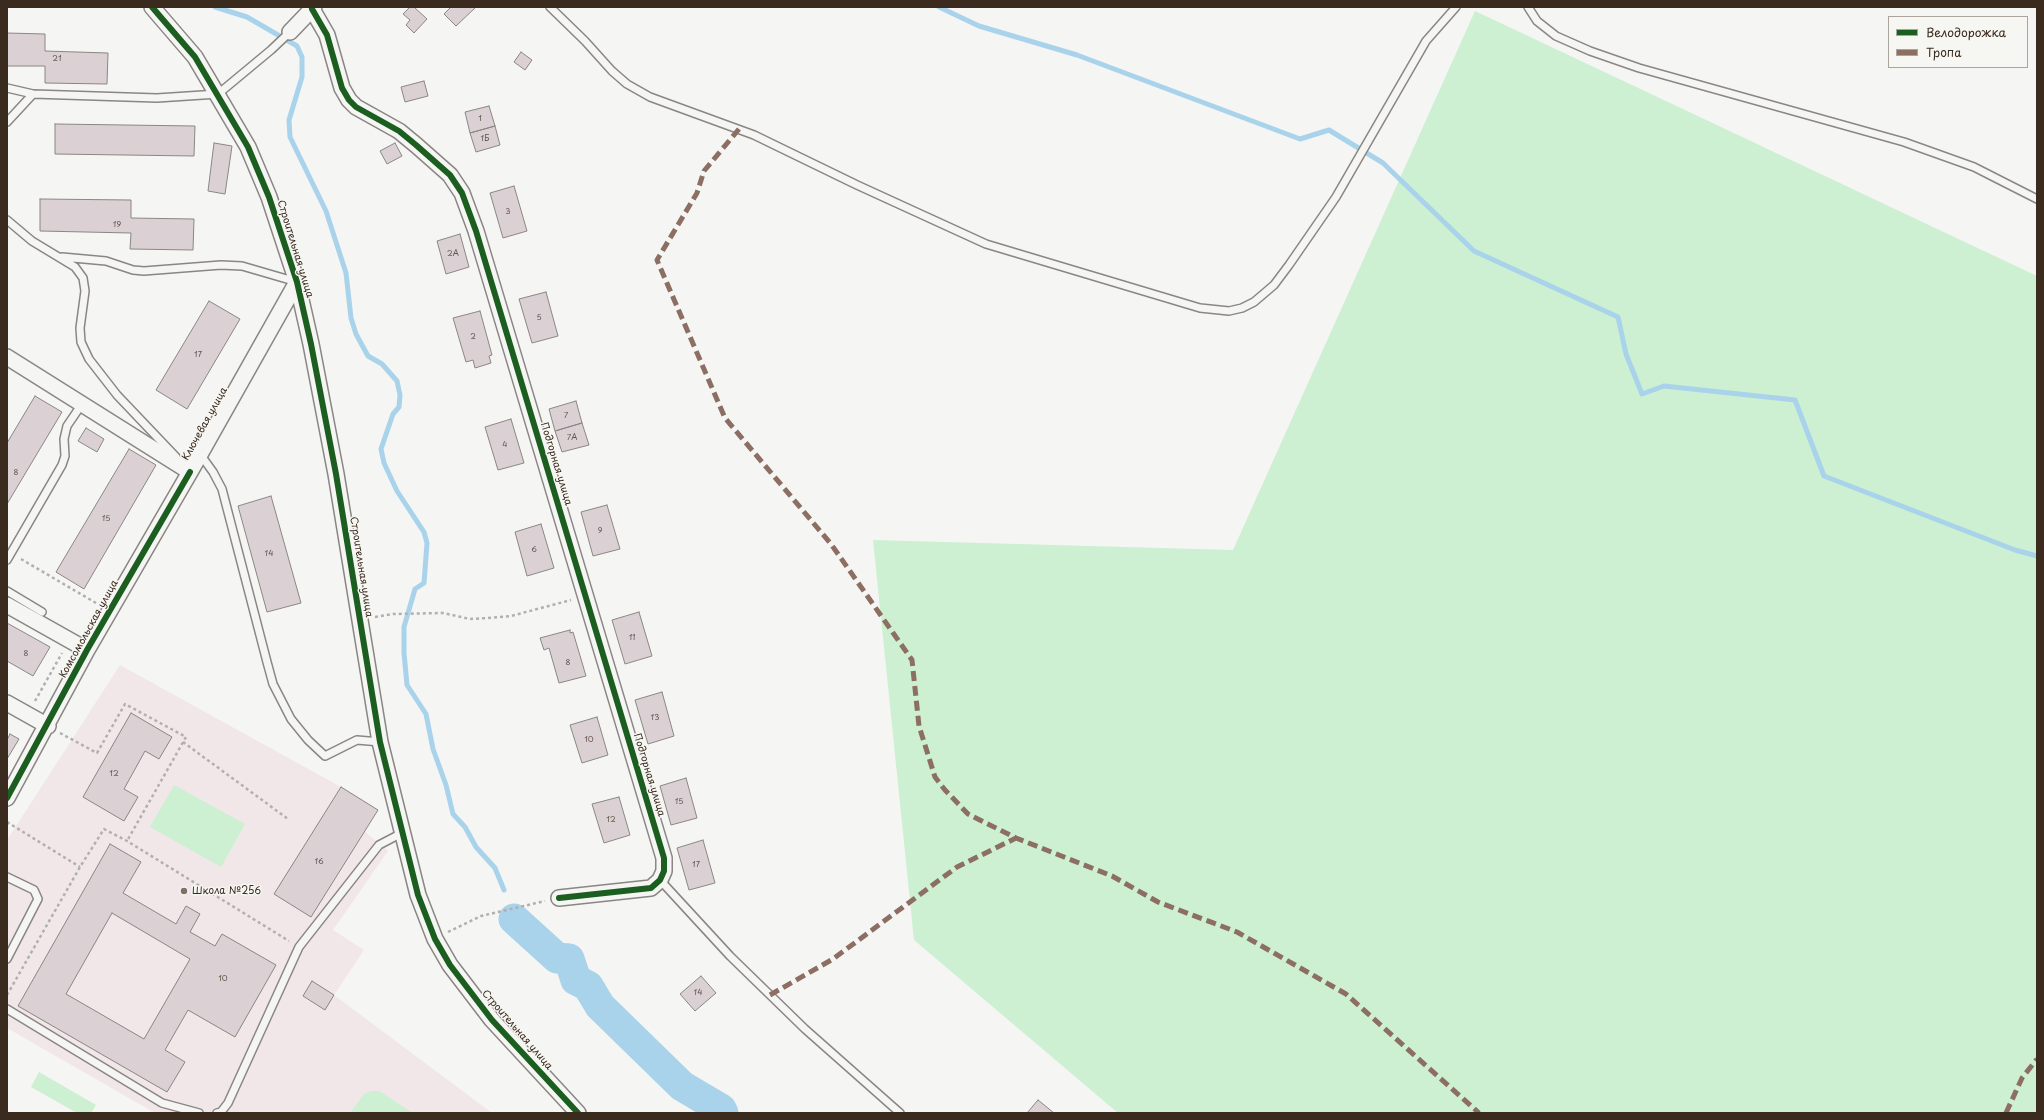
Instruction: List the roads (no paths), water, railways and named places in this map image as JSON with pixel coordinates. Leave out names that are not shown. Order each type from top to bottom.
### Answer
[{"type":"street","name":"Строительная улица","points":[[152,7],[195,57],[248,147],[269,197],[297,282],[311,344],[336,474],[380,742],[418,894],[435,939],[450,965],[492,1020],[578,1113]]},
{"type":"street","name":"Подгорная улица","points":[[290,32],[313,8],[327,35],[342,88],[349,100],[356,107],[399,131],[450,174],[462,193],[476,231],[664,858],[664,871],[660,880]]},
{"type":"street","name":"Ключевая улица","points":[[7,357],[190,472],[297,282]]},
{"type":"street","name":"Комсомольская улица","points":[[7,798],[48,726],[88,650],[190,472]]},
{"type":"street","points":[[7,605],[88,650]]},
{"type":"street","points":[[7,703],[48,726]]},
{"type":"street","points":[[559,898],[651,888],[660,880]]},
{"type":"lane","points":[[550,7],[586,41],[612,72],[627,84],[650,97],[754,135],[857,186],[986,244],[1200,308],[1229,311],[1242,308],[1254,302],[1274,285],[1289,265],[1336,197],[1426,40],[1456,7]]},
{"type":"lane","points":[[1528,7],[1537,21],[1556,36],[1590,51],[1639,68],[1904,142],[1974,167],[2037,199]]},
{"type":"lane","points":[[7,88],[33,94],[158,98],[218,94],[290,32]]},
{"type":"lane","points":[[7,122],[33,94]]},
{"type":"lane","points":[[7,220],[32,241],[75,266],[83,278],[85,291],[80,328],[81,342],[89,359],[117,395],[190,472]]},
{"type":"lane","points":[[60,257],[106,261],[133,270],[144,271],[221,265],[242,266],[297,282]]},
{"type":"lane","points":[[9,557],[62,465],[65,456],[64,439],[67,426],[82,404]]},
{"type":"lane","points":[[200,454],[213,472],[222,489],[273,684],[291,719],[308,740],[325,756],[357,740],[380,742]]},
{"type":"lane","points":[[7,591],[42,612]]},
{"type":"lane","points":[[217,1113],[221,1112],[228,1103],[299,947],[379,845],[402,832]]},
{"type":"lane","points":[[7,877],[34,890],[38,899],[7,959]]},
{"type":"lane","points":[[660,880],[753,978],[805,1029],[900,1113]]},
{"type":"lane","points":[[7,1009],[162,1103],[199,1113]]},
{"type":"waterway","points":[[215,7],[247,17],[297,46],[302,57],[302,77],[289,120],[290,137],[326,211],[346,273],[351,318],[356,334],[368,356],[382,364],[397,381],[400,395],[399,407],[393,414],[381,449],[384,463],[397,491],[424,532],[427,543],[424,583],[415,589],[404,627],[404,653],[407,685],[426,714],[433,749],[446,785],[453,814],[465,827],[476,847],[495,868],[504,890]]},
{"type":"waterway","points":[[939,7],[979,26],[1077,55],[1300,139],[1329,130],[1383,163],[1474,251],[1618,317],[1626,354],[1642,394],[1664,386],[1795,400],[1824,476],[2015,550],[2037,556]]},
{"type":"waterway","points":[[514,919],[557,958],[569,959],[576,980],[588,986],[600,1006],[682,1086],[721,1109],[723,1113]]},
{"type":"place","name":"Школа №256","points":[[184,891]]}]
